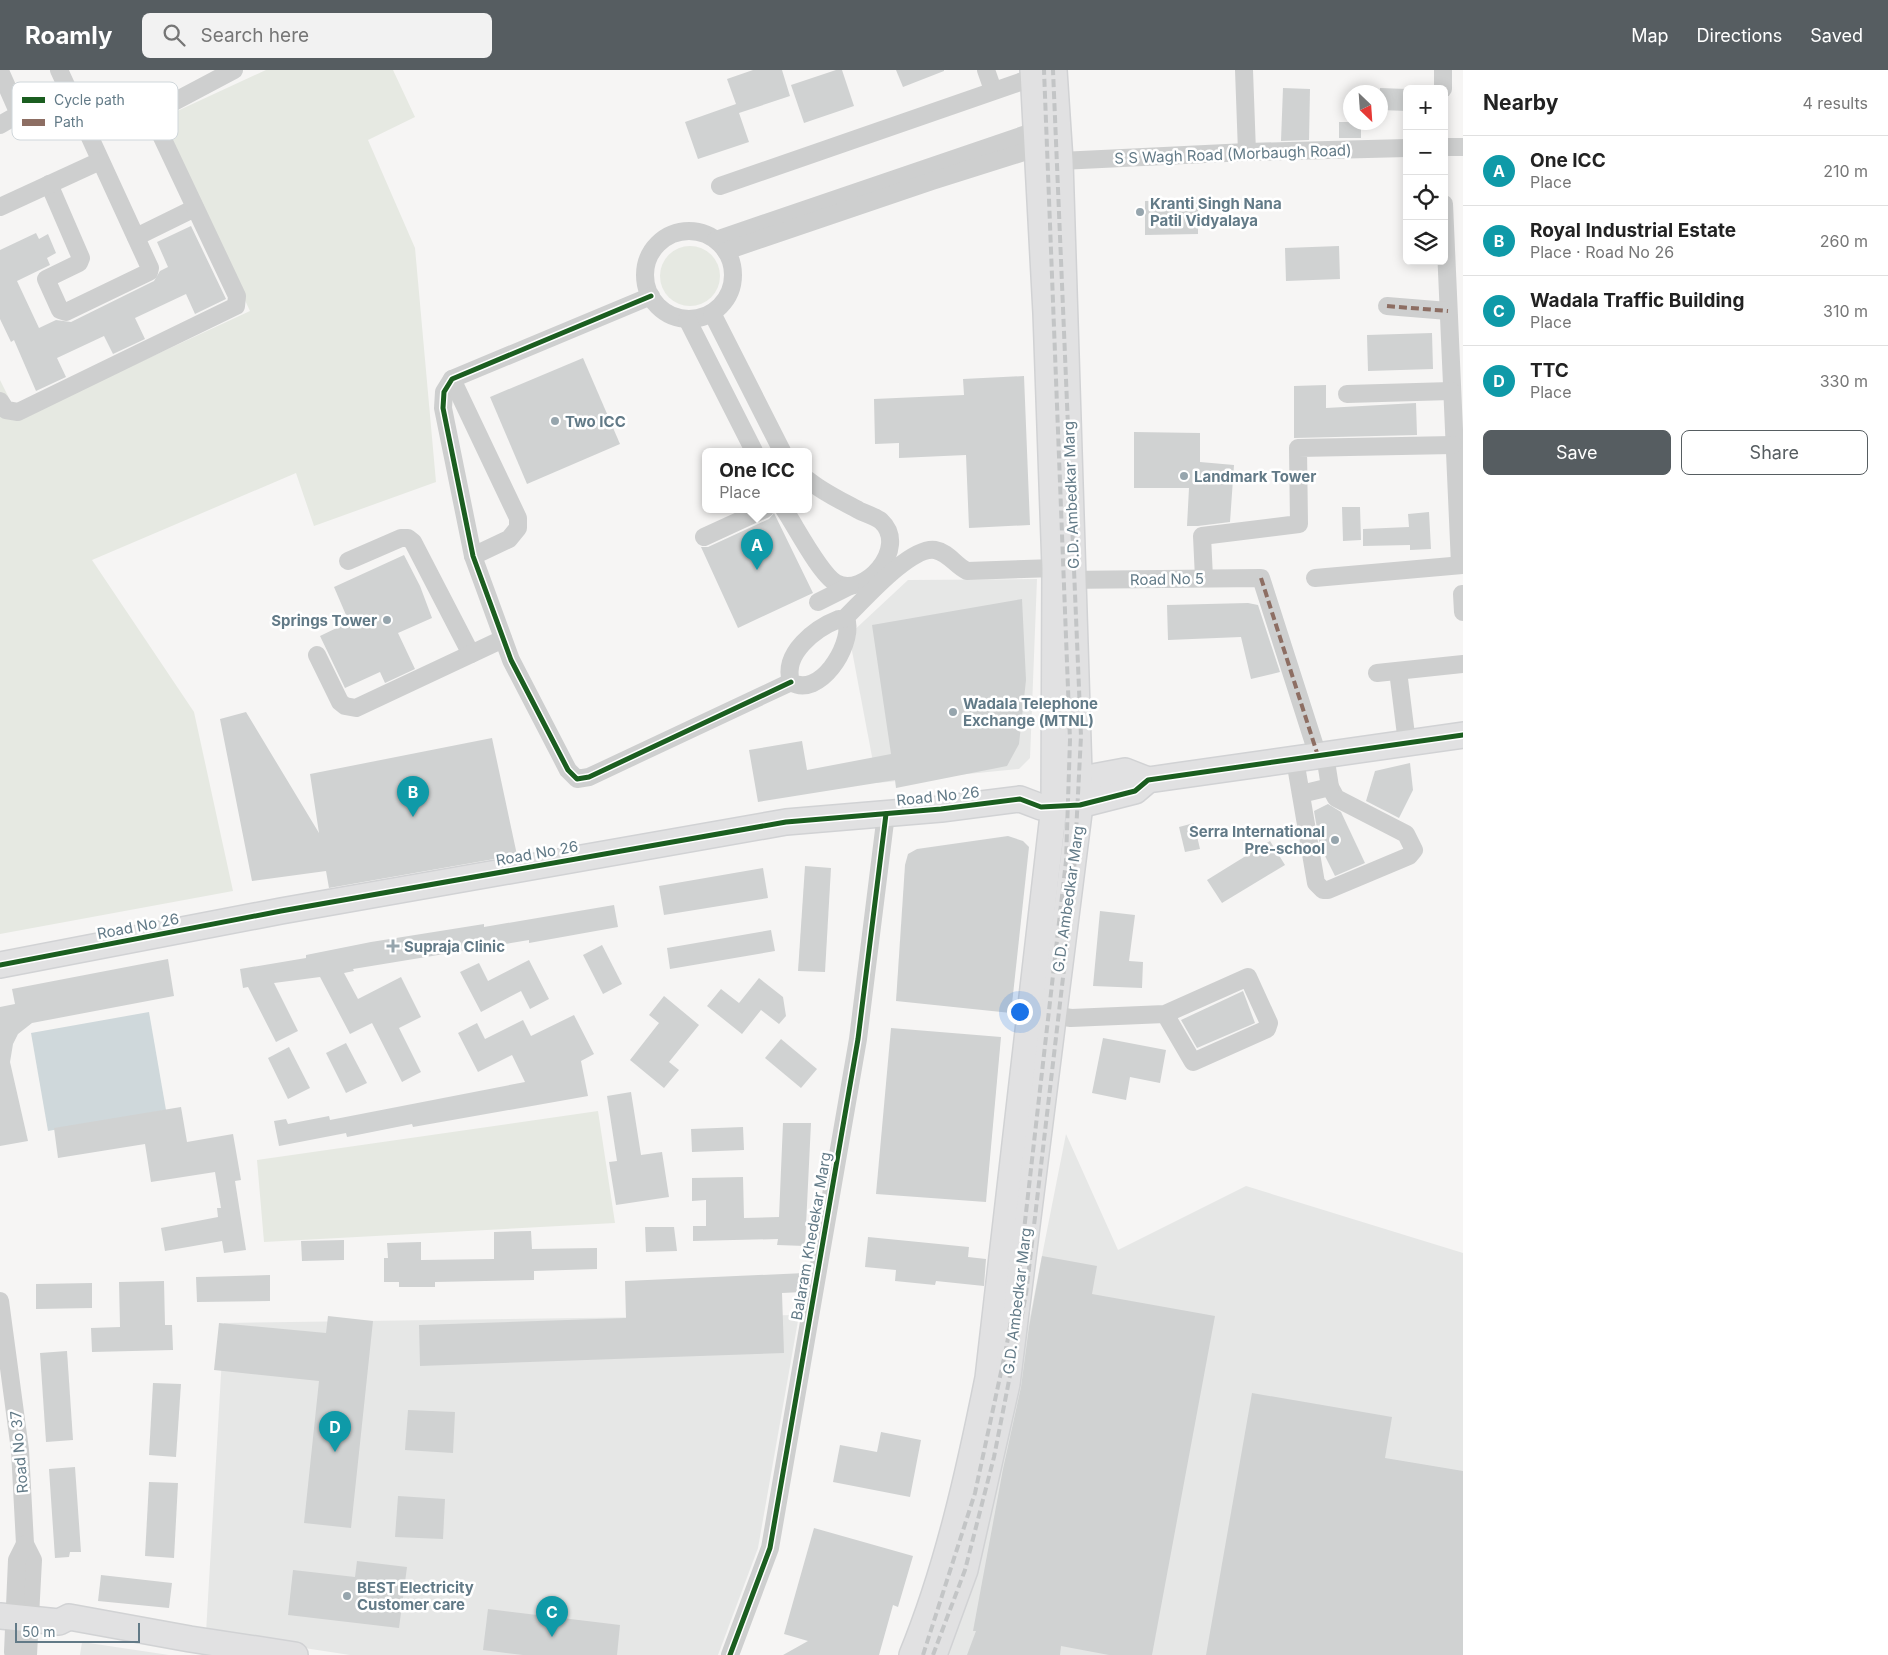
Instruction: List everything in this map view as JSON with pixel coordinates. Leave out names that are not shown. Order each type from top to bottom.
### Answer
[{"type":"main road","name":"G.D. Ambedkar Marg","points":[[1043,72],[1049,141],[1061,576],[1044,1021]]},
{"type":"main road","name":"G.D. Ambedkar Marg","points":[[912,1655],[944,1563],[973,1453],[988,1378],[1011,1259],[1044,1021],[1080,805],[1081,780],[1061,576]]},
{"type":"main road","points":[[1054,795],[1081,780],[1125,771],[1148,780],[1463,735]]},
{"type":"main road","name":"Road No 26","points":[[0,965],[281,911],[767,826],[1020,799],[1041,807],[1054,795],[1080,805],[1135,790],[1148,780]]},
{"type":"main road","name":"G.D. Ambedkar Marg","points":[[934,1655],[965,1570],[1007,1384],[1011,1259]]},
{"type":"main road","points":[[16,1611],[58,1622],[69,1617],[190,1639],[295,1655]]},
{"type":"street","points":[[4,70],[0,71],[12,98]]},
{"type":"street","points":[[58,70],[64,82]]},
{"type":"street","points":[[178,98],[234,70]]},
{"type":"street","points":[[986,70],[993,90]]},
{"type":"street","points":[[1244,70],[1247,152]]},
{"type":"street","points":[[1443,70],[1443,85]]},
{"type":"street","points":[[720,186],[1043,72]]},
{"type":"street","points":[[0,125],[12,118]]},
{"type":"street","points":[[49,184],[81,258],[79,263],[46,279],[63,313],[149,272],[150,268],[90,140]]},
{"type":"street","points":[[0,401],[6,410],[18,412],[236,306],[237,296],[163,140]]},
{"type":"street","name":"S S Wagh Road (Morbaugh Road)","points":[[721,246],[932,181],[1049,141],[1247,152],[1403,148]]},
{"type":"street","points":[[1448,147],[1463,147]]},
{"type":"street","points":[[0,207],[100,161]]},
{"type":"street","points":[[136,237],[195,208]]},
{"type":"street","points":[[1315,578],[1462,565],[1453,445],[1445,220]]},
{"type":"street","points":[[688,231],[702,233],[721,246],[732,262],[734,277],[730,292],[722,305],[712,313],[695,319],[687,319],[665,313],[651,296],[645,277],[646,263],[652,250],[662,240],[674,233],[688,231]]},
{"type":"street","points":[[651,296],[452,379],[444,392],[443,408],[473,556],[503,639],[511,660],[568,770],[577,779],[588,777],[791,682]]},
{"type":"street","points":[[1387,306],[1448,312]]},
{"type":"street","points":[[712,313],[780,448]]},
{"type":"street","points":[[687,319],[753,448]]},
{"type":"street","points":[[452,379],[518,518],[518,528],[509,539],[473,556]]},
{"type":"street","points":[[1347,394],[1451,391]]},
{"type":"street","points":[[745,432],[767,421]]},
{"type":"street","points":[[1204,578],[1202,536],[1299,524],[1298,448],[1453,445]]},
{"type":"street","points":[[812,483],[823,492],[881,521],[889,534],[891,550],[879,570],[862,582],[843,585],[816,599]]},
{"type":"street","points":[[704,537],[756,513]]},
{"type":"street","points":[[787,513],[825,572],[843,585]]},
{"type":"street","points":[[348,561],[401,538],[408,538],[414,542],[471,654]]},
{"type":"street","name":"Road No 5","points":[[844,619],[900,564],[914,555],[934,549],[942,552],[958,567],[968,571],[1061,576],[1261,578],[1313,757]]},
{"type":"street","points":[[844,619],[848,627],[844,648],[825,676],[806,685],[797,685],[791,682],[788,673],[790,666],[807,638],[830,623],[844,619]]},
{"type":"street","points":[[317,654],[340,702],[350,708],[356,708],[503,639]]},
{"type":"street","points":[[1377,673],[1463,664]]},
{"type":"street","points":[[1398,671],[1407,742]]},
{"type":"street","points":[[1313,757],[1336,798],[1406,834],[1414,846],[1412,854],[1323,890],[1316,883],[1301,794],[1313,757]]},
{"type":"street","points":[[1301,794],[1330,787]]},
{"type":"street","name":"Balaram Khedekar Marg","points":[[730,1655],[770,1548],[857,1048],[886,814]]},
{"type":"street","points":[[1044,1021],[1165,1014],[1248,977],[1269,1023],[1267,1029],[1193,1062],[1165,1014]]},
{"type":"street","name":"Road No 37","points":[[0,1301],[20,1450],[25,1544],[18,1560],[13,1652],[15,1655]]},
{"type":"street","points":[[16,1611],[28,1655]]},
{"type":"shaded area","points":[[266,70],[393,70],[415,117],[368,140],[415,248],[436,482],[314,526],[296,473],[92,560],[194,712],[233,891],[0,934],[0,380],[19,418],[250,311],[170,140],[178,140],[178,111]]},
{"type":"shaded area","points":[[690,246],[707,251],[715,259],[720,276],[715,293],[707,301],[690,306],[673,301],[665,293],[660,276],[665,259],[673,251]]},
{"type":"shaded area","name":"Wadala Telephone Exchange (MTNL)","points":[[1037,579],[1030,758],[1019,769],[877,783],[849,635],[908,580]]},
{"type":"shaded area","points":[[149,1012],[166,1110],[48,1131],[31,1033]]},
{"type":"shaded area","points":[[598,1111],[615,1223],[264,1242],[257,1160]]},
{"type":"shaded area","points":[[1066,1134],[1118,1250],[1246,1186],[1463,1253],[1463,1655],[943,1655],[998,1479]]},
{"type":"shaded area","points":[[799,1315],[758,1548],[718,1655],[350,1655],[206,1633],[224,1323]]},
{"type":"shaded area","points":[[82,1642],[169,1655],[80,1655]]},
{"type":"building","points":[[753,70],[782,70],[790,96],[739,113],[749,142],[698,159],[685,122],[736,104],[727,79]]},
{"type":"building","points":[[836,70],[842,70],[854,106],[804,123],[791,85]]},
{"type":"building","points":[[896,70],[944,70],[944,71],[903,87]]},
{"type":"building","points":[[1283,88],[1310,89],[1309,140],[1281,141]]},
{"type":"building","points":[[1388,88],[1403,89],[1403,111],[1388,110]]},
{"type":"building","points":[[1339,122],[1343,122],[1343,130],[1361,130],[1361,138],[1339,138]]},
{"type":"building","points":[[1198,200],[1198,234],[1145,235],[1145,201]]},
{"type":"building","points":[[191,226],[226,299],[195,314],[186,294],[135,318],[145,339],[113,354],[104,336],[57,358],[66,377],[36,391],[14,340],[11,342],[0,319],[0,250],[36,233],[39,239],[48,234],[56,253],[47,258],[50,265],[17,281],[39,328],[56,320],[71,322],[154,281],[160,271],[168,267],[157,242]]},
{"type":"building","points":[[1339,246],[1340,279],[1286,281],[1285,248]]},
{"type":"building","points":[[1432,333],[1433,369],[1368,371],[1367,335]]},
{"type":"building","name":"Two ICC","points":[[583,358],[620,444],[527,484],[490,397]]},
{"type":"building","points":[[1024,376],[1030,525],[969,528],[966,455],[899,458],[899,443],[875,444],[874,399],[964,395],[963,379]]},
{"type":"building","points":[[1326,385],[1326,408],[1416,403],[1417,435],[1294,438],[1294,386]]},
{"type":"building","name":"Landmark Tower","points":[[1134,432],[1200,433],[1200,462],[1234,465],[1230,522],[1187,526],[1189,488],[1134,488]]},
{"type":"building","points":[[1342,507],[1360,507],[1361,540],[1343,541]]},
{"type":"building","points":[[1429,512],[1431,549],[1410,550],[1410,545],[1363,546],[1363,529],[1409,527],[1408,514]]},
{"type":"building","points":[[774,513],[813,593],[738,628],[701,547],[708,547],[769,519]]},
{"type":"building","name":"Springs Tower","points":[[404,555],[420,586],[432,618],[398,633],[415,669],[385,683],[380,672],[345,688],[320,636],[349,622],[334,587]]},
{"type":"building","name":"Wadala Telephone Exchange (MTNL)","points":[[1022,599],[1026,680],[1019,744],[1007,766],[896,788],[895,780],[758,802],[749,750],[802,741],[807,770],[891,754],[872,625]]},
{"type":"building","points":[[1248,603],[1258,605],[1280,672],[1251,679],[1241,637],[1168,640],[1167,605]]},
{"type":"building","points":[[246,712],[319,833],[310,774],[492,738],[517,855],[329,888],[326,871],[252,881],[220,719]]},
{"type":"building","points":[[1410,763],[1413,790],[1399,818],[1366,801],[1375,771]]},
{"type":"building","points":[[1328,804],[1341,812],[1365,863],[1335,876],[1320,846],[1314,811]]},
{"type":"building","points":[[1194,823],[1200,849],[1185,852],[1179,827]]},
{"type":"building","points":[[1008,836],[1023,841],[1029,847],[1011,1013],[896,1001],[905,865],[908,854],[917,849]]},
{"type":"building","points":[[1270,841],[1285,865],[1222,903],[1207,880]]},
{"type":"building","points":[[805,866],[831,868],[825,972],[798,971]]},
{"type":"building","points":[[763,868],[768,898],[664,915],[659,886]]},
{"type":"building","points":[[614,905],[618,927],[529,943],[529,940],[353,969],[354,971],[344,973],[358,999],[401,977],[421,1017],[399,1028],[421,1072],[402,1082],[372,1023],[350,1034],[320,977],[274,983],[298,1031],[276,1042],[248,987],[243,988],[240,969],[306,958],[306,955],[371,942],[484,924],[484,927]]},
{"type":"building","points":[[1100,911],[1135,915],[1129,961],[1143,962],[1142,988],[1093,986]]},
{"type":"building","points":[[771,930],[775,951],[670,969],[667,948]]},
{"type":"building","points":[[602,945],[622,984],[603,994],[583,955]]},
{"type":"building","points":[[168,959],[174,996],[32,1023],[18,1034],[13,1044],[10,1062],[28,1141],[0,1146],[0,1007],[15,1004],[12,989]]},
{"type":"building","points":[[529,960],[549,999],[530,1009],[521,991],[481,1012],[460,972],[479,963],[488,981]]},
{"type":"building","points":[[759,978],[783,997],[786,1016],[779,1024],[761,1010],[742,1034],[707,1006],[721,989],[739,1003]]},
{"type":"building","points":[[1243,991],[1255,1023],[1197,1048],[1181,1020]]},
{"type":"building","points":[[664,996],[699,1025],[669,1062],[679,1070],[664,1088],[630,1060],[659,1023],[649,1015]]},
{"type":"building","points":[[574,1015],[594,1054],[581,1061],[588,1096],[413,1127],[412,1124],[347,1137],[346,1133],[279,1146],[274,1121],[286,1119],[288,1124],[329,1116],[330,1120],[525,1082],[512,1055],[478,1072],[458,1033],[477,1023],[485,1039],[523,1020],[531,1036]]},
{"type":"building","points":[[891,1028],[1001,1037],[986,1202],[876,1194]]},
{"type":"building","points":[[1103,1038],[1166,1050],[1160,1083],[1130,1077],[1126,1100],[1092,1093]]},
{"type":"building","points":[[781,1039],[817,1069],[801,1088],[765,1058]]},
{"type":"building","points":[[346,1043],[367,1083],[346,1093],[326,1053]]},
{"type":"building","points":[[289,1047],[310,1088],[288,1099],[268,1058]]},
{"type":"building","points":[[631,1092],[641,1155],[662,1152],[669,1197],[616,1205],[609,1162],[617,1161],[607,1096]]},
{"type":"building","points":[[181,1107],[187,1142],[233,1134],[241,1180],[235,1181],[246,1250],[224,1253],[222,1241],[165,1251],[161,1228],[218,1217],[217,1208],[221,1208],[215,1172],[151,1182],[145,1144],[58,1158],[54,1128]]},
{"type":"building","points":[[783,1123],[811,1123],[805,1246],[777,1245],[778,1239],[693,1241],[693,1226],[706,1226],[706,1200],[692,1201],[692,1178],[743,1177],[744,1218],[779,1217]]},
{"type":"building","points":[[743,1127],[744,1150],[692,1152],[691,1129]]},
{"type":"building","points":[[645,1227],[674,1227],[677,1251],[646,1252]]},
{"type":"building","points":[[531,1231],[532,1249],[597,1248],[597,1269],[534,1271],[534,1280],[435,1282],[435,1287],[399,1287],[399,1282],[384,1282],[384,1258],[388,1258],[387,1243],[421,1242],[421,1260],[494,1259],[494,1232]]},
{"type":"building","points":[[868,1237],[969,1247],[968,1257],[986,1259],[984,1286],[936,1281],[935,1285],[895,1281],[896,1270],[865,1267]]},
{"type":"building","points":[[344,1240],[344,1260],[302,1261],[301,1241]]},
{"type":"building","points":[[1042,1256],[1097,1266],[1092,1294],[1215,1316],[1152,1655],[1109,1655],[1061,1646],[1060,1655],[967,1655],[976,1631],[973,1631],[1003,1469],[1021,1387],[1029,1327]]},
{"type":"building","points":[[805,1273],[803,1292],[782,1293],[784,1353],[420,1366],[419,1325],[626,1318],[625,1281]]},
{"type":"building","points":[[270,1275],[270,1301],[197,1302],[196,1277]]},
{"type":"building","points":[[164,1281],[165,1325],[172,1325],[173,1350],[92,1352],[91,1328],[120,1327],[119,1282]]},
{"type":"building","points":[[92,1283],[92,1308],[36,1309],[36,1284]]},
{"type":"building","points":[[328,1316],[373,1321],[351,1528],[304,1523],[319,1381],[214,1370],[219,1323],[326,1333]]},
{"type":"building","points":[[67,1351],[73,1440],[46,1442],[40,1353]]},
{"type":"building","points":[[153,1383],[181,1384],[176,1457],[149,1455]]},
{"type":"building","points":[[1252,1393],[1392,1417],[1385,1458],[1463,1471],[1463,1655],[1206,1655]]},
{"type":"building","points":[[408,1410],[455,1412],[453,1453],[405,1450]]},
{"type":"building","points":[[881,1432],[921,1440],[910,1497],[833,1482],[840,1445],[877,1452]]},
{"type":"building","points":[[75,1467],[81,1552],[70,1552],[69,1557],[55,1558],[49,1469]]},
{"type":"building","points":[[149,1482],[178,1483],[174,1558],[145,1556]]},
{"type":"building","points":[[398,1496],[445,1499],[443,1539],[395,1537]]},
{"type":"building","points":[[814,1528],[913,1556],[898,1607],[893,1605],[879,1655],[783,1655],[808,1641],[784,1634]]},
{"type":"building","name":"BEST Electricity Customer care","points":[[357,1561],[407,1567],[399,1628],[288,1615],[293,1570],[355,1577]]},
{"type":"building","points":[[101,1575],[172,1583],[169,1608],[98,1601]]},
{"type":"building","points":[[488,1609],[620,1625],[617,1655],[523,1655],[483,1650]]},
{"type":"railway","points":[[923,1655],[975,1493],[1018,1283],[1066,861],[1070,740],[1044,70]]},
{"type":"railway","points":[[933,1655],[965,1570],[994,1457],[1026,1294],[1073,892],[1081,736],[1053,70]]},
{"type":"marked path","points":[[1387,306],[1448,311]]},
{"type":"marked path","points":[[1261,578],[1318,756]]},
{"type":"cycle path","points":[[651,296],[452,379],[444,392],[443,408],[473,556],[511,660],[568,770],[577,779],[589,777],[791,682]]},
{"type":"cycle path","points":[[0,965],[281,911],[786,822],[941,809],[1020,799],[1041,807],[1080,805],[1135,791],[1148,780],[1463,735]]},
{"type":"cycle path","points":[[730,1655],[770,1548],[858,1039],[886,814]]},
{"type":"place","name":"Kranti Singh Nana Patil Vidyalaya","points":[[1140,212]]},
{"type":"place","name":"Two ICC","points":[[555,421]]},
{"type":"place","name":"Landmark Tower","points":[[1184,476]]},
{"type":"place","name":"One ICC","points":[[757,570]]},
{"type":"place","name":"Springs Tower","points":[[387,620]]},
{"type":"place","name":"Wadala Telephone Exchange (MTNL)","points":[[953,712]]},
{"type":"place","name":"Royal Industrial Estate","points":[[413,817]]},
{"type":"place","name":"Serra International Pre-school","points":[[1335,840]]},
{"type":"place","name":"Supraja Clinic","points":[[393,946]]},
{"type":"place","name":"TTC","points":[[335,1452]]},
{"type":"place","name":"BEST Electricity Customer care","points":[[347,1596]]},
{"type":"place","name":"Wadala Traffic Building","points":[[552,1637]]}]
